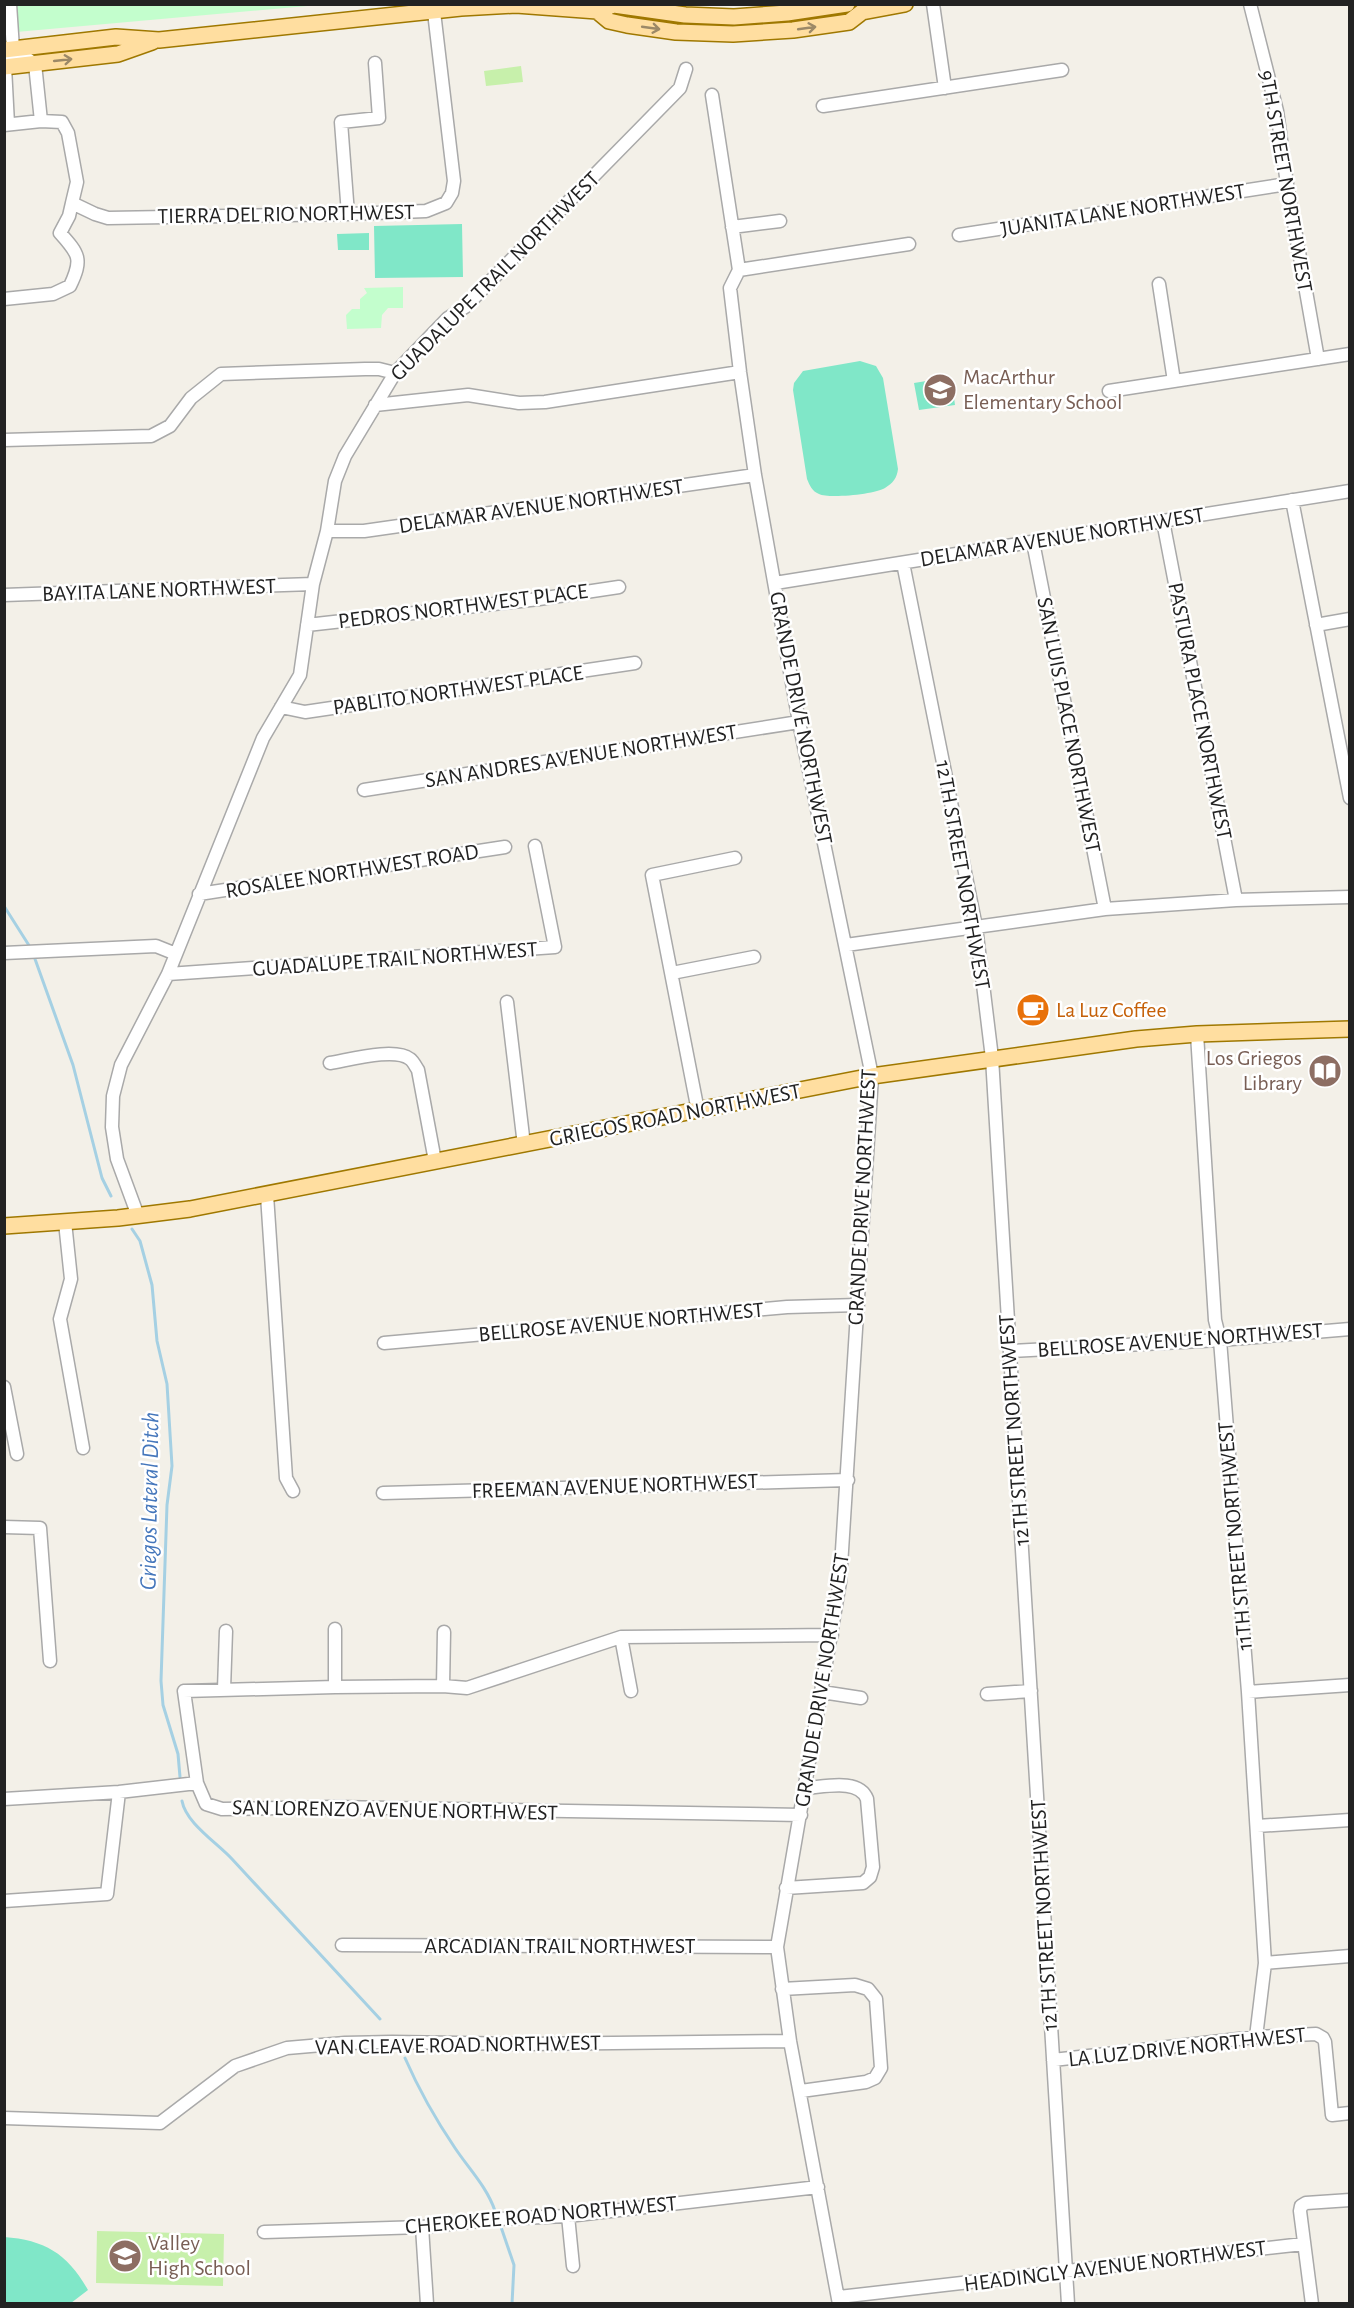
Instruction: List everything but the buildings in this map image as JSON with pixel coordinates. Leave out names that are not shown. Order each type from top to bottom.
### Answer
[{"type":"main road","points":[[9,49],[116,38],[159,40],[434,12],[516,6],[597,11],[614,5],[685,15],[748,17],[847,4],[862,12]]},
{"type":"main road","points":[[597,11],[609,21],[627,25],[676,32],[733,34],[793,30],[849,22],[862,12],[905,4]]},
{"type":"main road","points":[[5,67],[118,54],[159,40]]},
{"type":"main road","name":"GRIEGOS ROAD NORTHWEST","points":[[4,1227],[138,1216],[267,1195],[872,1076],[992,1058],[1136,1039],[1350,1029]]},
{"type":"street","points":[[4,299],[53,294],[70,286],[78,264],[76,251],[60,233],[69,216],[77,182],[68,133],[62,122],[41,121],[6,125],[5,67],[9,49],[10,4]]},
{"type":"street","points":[[933,4],[945,87]]},
{"type":"street","name":"9TH STREET NORTHWEST","points":[[1250,4],[1277,111],[1287,184],[1318,359]]},
{"type":"street","name":"TIERRA DEL RIO NORTHWEST","points":[[72,203],[108,218],[426,211],[446,203],[452,193],[454,181],[434,12]]},
{"type":"street","points":[[9,49],[34,64],[41,121]]},
{"type":"street","points":[[348,214],[341,122],[379,118],[375,63]]},
{"type":"street","name":"GUADALUPE TRAIL NORTHWEST","points":[[138,1216],[117,1159],[112,1127],[113,1096],[121,1065],[168,974],[263,738],[300,675],[313,584],[327,531],[335,481],[345,456],[395,373],[448,318],[465,307],[680,88],[686,69]]},
{"type":"street","points":[[823,106],[1062,70]]},
{"type":"street","name":"GRANDE DRIVE NORTHWEST","points":[[712,95],[739,270],[730,288],[755,475],[799,722],[872,1076],[840,1582],[777,1947],[790,2041],[839,2300]]},
{"type":"street","name":"JUANITA LANE NORTHWEST","points":[[959,235],[1287,184]]},
{"type":"street","points":[[732,227],[780,221]]},
{"type":"street","points":[[739,270],[909,244]]},
{"type":"street","points":[[1159,284],[1174,381]]},
{"type":"street","points":[[1109,391],[1350,354]]},
{"type":"street","points":[[4,440],[151,436],[170,426],[191,398],[221,374],[365,369],[379,369],[395,373]]},
{"type":"street","points":[[375,405],[468,395],[519,403],[545,402],[740,372]]},
{"type":"street","name":"DELAMAR AVENUE NORTHWEST","points":[[327,531],[364,531],[755,475]]},
{"type":"street","name":"DELAMAR AVENUE NORTHWEST","points":[[775,583],[1350,491]]},
{"type":"street","points":[[1292,500],[1347,768],[1350,798]]},
{"type":"street","name":"PASTURA PLACE NORTHWEST","points":[[1163,521],[1236,900]]},
{"type":"street","name":"SAN LUIS PLACE NORTHWEST","points":[[1033,542],[1105,909]]},
{"type":"street","name":"12TH STREET NORTHWEST","points":[[903,563],[976,927],[992,1058],[1068,2304]]},
{"type":"street","name":"BAYITA LANE NORTHWEST","points":[[4,595],[313,584]]},
{"type":"street","name":"PEDROS NORTHWEST PLACE","points":[[308,625],[539,599],[619,586]]},
{"type":"street","points":[[1316,624],[1350,619]]},
{"type":"street","name":"PABLITO NORTHWEST PLACE","points":[[281,708],[305,712],[635,663]]},
{"type":"street","name":"SAN ANDRES AVENUE NORTHWEST","points":[[364,790],[799,722]]},
{"type":"street","name":"GUADALUPE TRAIL NORTHWEST","points":[[168,974],[555,947],[535,846]]},
{"type":"street","name":"ROSALEE NORTHWEST ROAD","points":[[200,894],[505,847]]},
{"type":"street","points":[[698,1112],[652,875],[735,858]]},
{"type":"street","points":[[846,945],[1105,909],[1236,900],[1350,897]]},
{"type":"street","points":[[4,953],[156,946],[176,954]]},
{"type":"street","points":[[672,974],[754,957]]},
{"type":"street","points":[[507,1002],[524,1145]]},
{"type":"street","name":"11TH STREET NORTHWEST","points":[[1197,1035],[1215,1320],[1220,1340],[1257,1826],[1265,1963],[1256,2037]]},
{"type":"street","points":[[330,1063],[384,1054],[399,1054],[410,1059],[418,1070],[435,1161]]},
{"type":"street","points":[[267,1195],[286,1478],[292,1491]]},
{"type":"street","points":[[65,1222],[71,1279],[60,1319],[83,1448]]},
{"type":"street","name":"BELLROSE AVENUE NORTHWEST","points":[[384,1343],[787,1307],[858,1305]]},
{"type":"street","name":"BELLROSE AVENUE NORTHWEST","points":[[1010,1351],[1220,1340],[1350,1329]]},
{"type":"street","points":[[4,1388],[17,1454]]},
{"type":"street","name":"FREEMAN AVENUE NORTHWEST","points":[[383,1493],[848,1480]]},
{"type":"street","points":[[4,1527],[40,1528],[51,1661]]},
{"type":"street","points":[[335,1629],[335,1687]]},
{"type":"street","points":[[224,1689],[226,1631]]},
{"type":"street","points":[[443,1686],[444,1632]]},
{"type":"street","points":[[4,1799],[119,1792],[197,1783],[184,1690],[443,1686],[467,1688],[621,1637],[832,1635]]},
{"type":"street","points":[[621,1637],[631,1691]]},
{"type":"street","points":[[1248,1692],[1350,1685]]},
{"type":"street","points":[[987,1694],[1031,1691]]},
{"type":"street","points":[[822,1692],[861,1698]]},
{"type":"street","name":"SAN LORENZO AVENUE NORTHWEST","points":[[197,1783],[206,1804],[222,1809],[333,1807],[801,1815]]},
{"type":"street","points":[[786,1888],[863,1883],[870,1877],[873,1867],[865,1793],[860,1788],[851,1786],[805,1788]]},
{"type":"street","points":[[4,1901],[107,1894],[119,1792]]},
{"type":"street","points":[[1257,1826],[1350,1820]]},
{"type":"street","name":"ARCADIAN TRAIL NORTHWEST","points":[[342,1945],[777,1947]]},
{"type":"street","points":[[1265,1963],[1350,1956]]},
{"type":"street","points":[[782,1989],[855,1985],[868,1989],[876,1999],[881,2068],[875,2078],[866,2082],[801,2091]]},
{"type":"street","name":"LA LUZ DRIVE NORTHWEST","points":[[1053,2060],[1311,2033],[1320,2035],[1325,2042],[1332,2115],[1350,2113]]},
{"type":"street","name":"VAN CLEAVE ROAD NORTHWEST","points":[[4,2118],[160,2123],[235,2066],[287,2048],[392,2042],[561,2044],[790,2041]]},
{"type":"street","name":"CHEROKEE ROAD NORTHWEST","points":[[264,2232],[422,2227],[497,2219],[568,2216],[818,2187]]},
{"type":"street","points":[[1312,2304],[1299,2211],[1301,2206],[1306,2204],[1350,2200]]},
{"type":"street","points":[[568,2216],[573,2266]]},
{"type":"street","points":[[422,2227],[427,2304]]},
{"type":"street","name":"HEADINGLY AVENUE NORTHWEST","points":[[839,2300],[1303,2244]]},
{"type":"green space","points":[[5,5],[319,5],[5,33]]},
{"type":"green space","points":[[521,66],[523,82],[486,86],[484,71]]},
{"type":"green space","points":[[462,224],[463,277],[375,278],[374,226]]},
{"type":"green space","points":[[369,233],[369,250],[338,250],[337,234]]},
{"type":"green space","points":[[403,287],[403,308],[388,308],[382,315],[381,328],[347,329],[346,315],[352,309],[360,309],[360,299],[367,293],[364,288]]},
{"type":"green space","points":[[860,361],[876,366],[883,378],[898,469],[897,475],[888,486],[872,492],[842,496],[819,494],[813,490],[807,479],[793,390],[794,383],[803,371]]},
{"type":"green space","points":[[951,377],[955,405],[919,410],[914,383]]},
{"type":"green space","points":[[97,2231],[224,2234],[223,2286],[96,2283]]},
{"type":"green space","points":[[4,2237],[32,2241],[54,2251],[72,2267],[88,2290],[71,2303],[5,2303]]},
{"type":"waterway","name":"Griegos Lateral Ditch","points":[[4,906],[30,947]]},
{"type":"waterway","name":"Griegos Lateral Ditch","points":[[35,959],[73,1065],[102,1178],[111,1196]]},
{"type":"waterway","name":"Griegos Lateral Ditch","points":[[132,1229],[140,1241],[152,1285],[157,1341],[167,1384],[172,1466],[167,1505],[161,1681],[163,1705],[178,1754],[180,1777]]},
{"type":"waterway","name":"Griegos Lateral Ditch","points":[[182,1801],[195,1825],[232,1859],[380,2019]]},
{"type":"waterway","name":"Griegos Lateral Ditch","points":[[405,2058],[435,2116],[483,2186],[495,2211]]},
{"type":"waterway","name":"Griegos Lateral Ditch","points":[[501,2227],[514,2265],[512,2304]]},
{"type":"place","name":"MacArthur Elementary School","points":[[940,390]]},
{"type":"place","name":"La Luz Coffee","points":[[1033,1010]]},
{"type":"place","name":"Los Griegos Library","points":[[1325,1071]]},
{"type":"place","name":"Valley High School","points":[[125,2256]]}]
